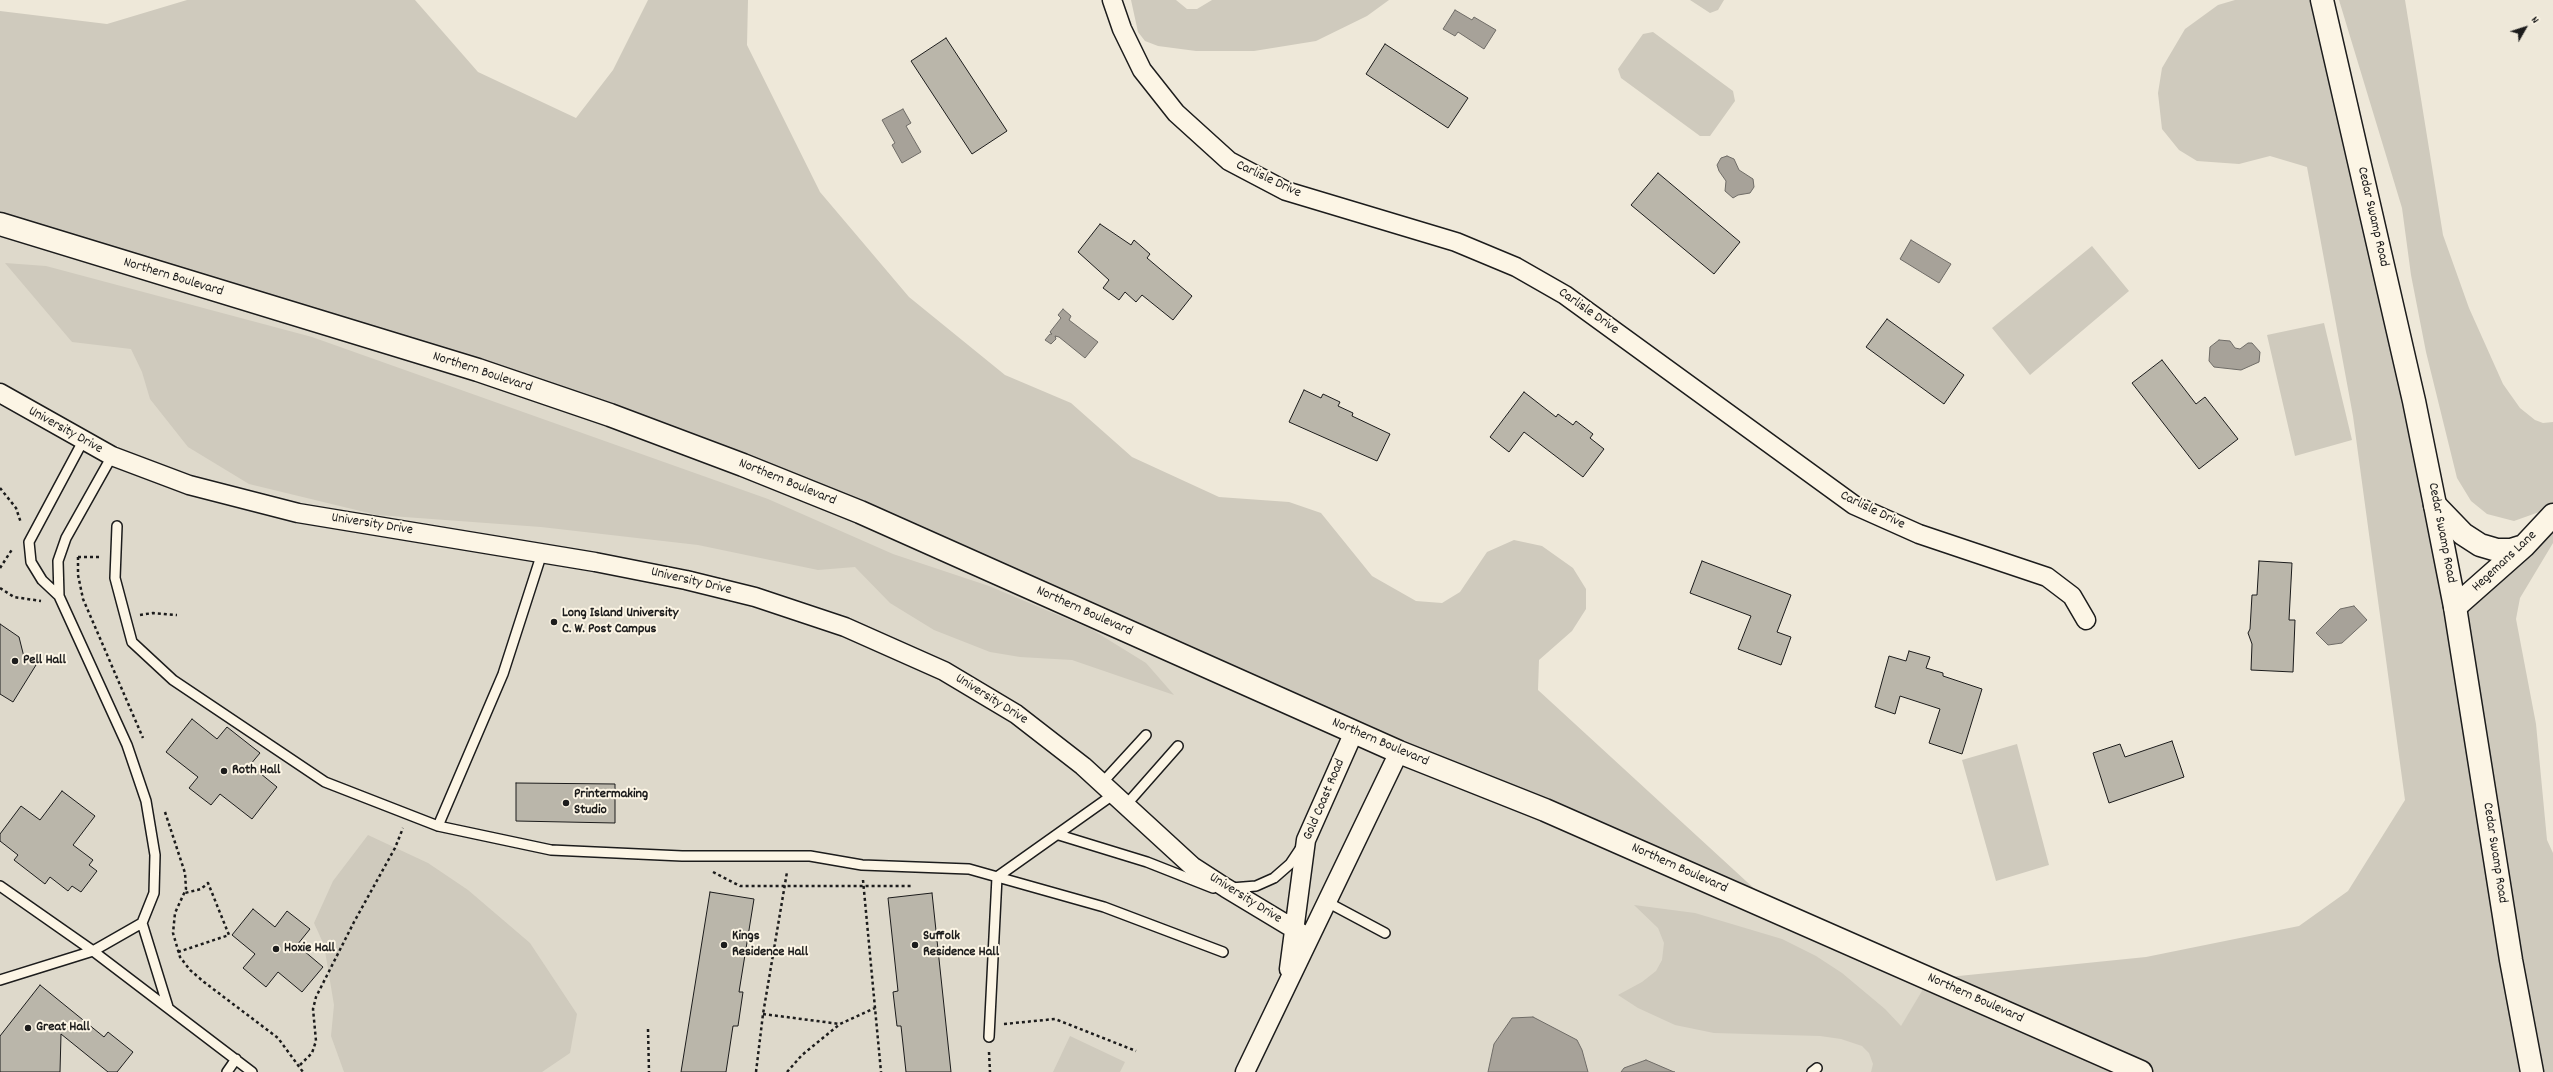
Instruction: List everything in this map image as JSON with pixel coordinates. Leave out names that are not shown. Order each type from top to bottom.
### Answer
[{"type":"main road","name":"Cedar Swamp Road","points":[[2322,0],[2414,401],[2455,607],[2510,952],[2532,1072]]},
{"type":"main road","name":"Northern Boulevard","points":[[0,224],[478,370],[610,415],[743,465],[860,512],[1399,752],[1545,810],[2141,1072]]},
{"type":"main road","points":[[2435,505],[2463,534],[2480,545],[2497,550],[2511,550],[2524,546]]},
{"type":"main road","name":"Hegemans Lane","points":[[2455,607],[2524,546],[2553,515]]},
{"type":"street","name":"Carlisle Drive","points":[[1112,0],[1122,29],[1142,70],[1176,113],[1229,161],[1286,191],[1456,242],[1516,267],[1565,295],[1854,505],[1919,534],[2047,577],[2072,596],[2086,620]]},
{"type":"street","name":"University Drive","points":[[0,393],[112,456],[189,486],[298,513],[542,553],[686,580],[747,595],[845,627],[944,671],[1016,714],[1114,794],[1192,866],[1302,934]]},
{"type":"street","name":"Gold Coast Road","points":[[1245,1072],[1286,990],[1302,934],[1306,840],[1354,732]]},
{"type":"street","name":"Gold Coast Road","points":[[1302,934],[1327,902],[1399,752]]},
{"type":"lane","points":[[0,980],[93,951],[142,922],[154,893],[155,855],[146,801],[127,745],[59,596],[42,580],[31,562],[29,542],[83,441]]},
{"type":"lane","points":[[59,596],[58,561],[66,538],[112,456]]},
{"type":"lane","points":[[118,526],[115,578],[132,642],[173,680],[325,782],[438,826],[551,850],[682,856],[810,856],[862,865],[970,869],[1104,907],[1223,952]]},
{"type":"lane","points":[[438,826],[503,674],[542,553]]},
{"type":"lane","points":[[1114,794],[1146,735]]},
{"type":"lane","points":[[997,877],[1059,835],[1178,746]]},
{"type":"lane","points":[[1059,835],[1147,862],[1244,899]]},
{"type":"lane","points":[[1226,888],[1256,886],[1274,878],[1290,864],[1306,840]]},
{"type":"lane","points":[[989,1037],[997,877]]},
{"type":"lane","points":[[0,886],[168,1006],[252,1072]]},
{"type":"lane","points":[[1327,902],[1385,933]]},
{"type":"lane","points":[[142,922],[168,1006]]},
{"type":"lane","points":[[227,1072],[236,1059]]},
{"type":"path","points":[[0,488],[16,508],[21,528]]},
{"type":"path","points":[[0,568],[17,541]]},
{"type":"path","points":[[116,557],[78,557],[78,575],[93,626],[145,744]]},
{"type":"path","points":[[126,618],[153,613],[177,615]]},
{"type":"path","points":[[164,810],[185,873],[184,894],[175,913],[173,933],[178,952],[190,970],[278,1038],[300,1065],[303,1072]]},
{"type":"path","points":[[300,1065],[312,1053],[316,1041],[313,1009],[316,997],[354,922],[395,848],[408,814]]},
{"type":"path","points":[[682,856],[740,886],[864,888],[912,886]]},
{"type":"path","points":[[756,1072],[763,1014],[785,887],[788,857]]},
{"type":"path","points":[[862,865],[881,1072]]},
{"type":"path","points":[[178,952],[229,935],[208,883],[201,889],[184,894]]},
{"type":"path","points":[[787,1072],[802,1055],[840,1024],[875,1008]]},
{"type":"path","points":[[763,1014],[840,1024]]},
{"type":"path","points":[[989,1025],[1055,1019],[1136,1051]]},
{"type":"path","points":[[648,1030],[648,1072]]},
{"type":"path","points":[[989,1037],[990,1072]]},
{"type":"shaded area","points":[[187,0],[415,0],[478,72],[576,118],[613,70],[648,0],[748,0],[747,45],[820,192],[909,297],[1005,375],[1071,403],[1132,457],[1219,497],[1289,502],[1321,513],[1372,576],[1416,601],[1442,603],[1460,592],[1487,552],[1514,540],[1542,546],[1573,568],[1586,589],[1586,609],[1572,631],[1539,660],[1538,690],[1783,915],[743,465],[0,224],[0,11],[107,24]]},
{"type":"shaded area","points":[[1131,0],[1176,0],[1187,9],[1197,9],[1212,0],[1389,0],[1367,16],[1316,41],[1254,51],[1196,51],[1158,46],[1145,41],[1138,32]]},
{"type":"shaded area","points":[[1690,0],[1724,0],[1718,10],[1710,13]]},
{"type":"shaded area","points":[[2235,0],[2322,0],[2453,596],[2553,519],[2553,543],[2520,598],[2516,619],[2536,724],[2547,840],[2553,853],[2553,1072],[2141,1072],[2115,1061],[2110,1072],[1871,1072],[1873,1064],[1869,1053],[1862,1046],[1841,1039],[1820,1036],[1714,1033],[1675,1025],[1638,1008],[1618,995],[1642,982],[1656,971],[1662,960],[1664,943],[1658,928],[1634,905],[1695,913],[1782,939],[1816,956],[1842,973],[1885,1009],[1901,1026],[1929,979],[2146,957],[2299,926],[2348,891],[2405,800],[2353,416],[2307,167],[2270,156],[2239,164],[2197,161],[2179,150],[2162,129],[2158,93],[2162,68],[2185,29],[2218,5]]},
{"type":"shaded area","points":[[2339,0],[2405,0],[2443,235],[2469,308],[2503,384],[2520,408],[2535,420],[2543,423],[2553,422],[2553,506],[2542,511],[2514,521],[2487,514],[2471,501],[2457,478],[2426,352],[2411,275],[2402,208]]},
{"type":"shaded area","points":[[1455,10],[1472,20],[1474,17],[1496,30],[1484,49],[1458,32],[1455,36],[1443,29]]},
{"type":"shaded area","points":[[1653,32],[1733,91],[1735,101],[1710,136],[1700,136],[1621,78],[1618,69],[1643,34]]},
{"type":"shaded area","points":[[903,109],[911,123],[906,126],[921,152],[902,163],[892,145],[895,143],[882,120]]},
{"type":"shaded area","points":[[1727,156],[1734,159],[1739,170],[1753,179],[1754,187],[1750,193],[1738,195],[1733,198],[1725,191],[1726,181],[1717,165],[1721,158]]},
{"type":"shaded area","name":"Long Island University C. W. Post Campus","points":[[0,224],[610,415],[1929,979],[1875,1072],[0,1072]]},
{"type":"shaded area","points":[[1911,240],[1951,264],[1939,283],[1900,259]]},
{"type":"shaded area","points":[[2092,246],[2129,291],[2030,375],[1992,328]]},
{"type":"shaded area","points":[[5,263],[46,266],[312,337],[768,499],[893,554],[989,586],[1091,629],[1146,663],[1174,695],[1072,660],[1020,657],[990,652],[934,630],[890,603],[855,567],[818,570],[698,545],[541,527],[377,515],[249,484],[188,447],[150,399],[142,372],[131,349],[72,342]]},
{"type":"shaded area","points":[[1063,309],[1071,316],[1069,320],[1098,342],[1085,358],[1059,337],[1055,336],[1056,339],[1051,344],[1045,340],[1050,334],[1052,334],[1050,332],[1061,318],[1058,315]]},
{"type":"shaded area","points":[[2324,323],[2352,440],[2295,456],[2267,335]]},
{"type":"shaded area","points":[[2219,340],[2230,341],[2235,348],[2240,349],[2248,343],[2252,343],[2260,352],[2259,362],[2241,370],[2214,367],[2209,361],[2210,347]]},
{"type":"shaded area","points":[[2354,606],[2367,620],[2342,643],[2328,645],[2316,633],[2340,609]]},
{"type":"shaded area","points":[[2017,744],[2049,865],[1996,881],[1962,760]]},
{"type":"shaded area","points":[[368,835],[428,863],[468,890],[530,943],[577,1014],[570,1053],[542,1072],[344,1072],[331,1036],[334,1005],[324,945],[314,923],[333,881]]},
{"type":"shaded area","points":[[1533,1017],[1577,1040],[1582,1050],[1588,1072],[1488,1072],[1494,1044],[1512,1018]]},
{"type":"shaded area","points":[[1070,1036],[1125,1062],[1120,1072],[1053,1072]]},
{"type":"shaded area","points":[[1646,1060],[1674,1072],[1621,1072],[1624,1068]]},
{"type":"building","points":[[946,38],[1007,131],[972,154],[911,61]]},
{"type":"building","points":[[1385,44],[1468,98],[1448,128],[1366,74]]},
{"type":"building","points":[[1658,173],[1740,242],[1714,274],[1631,205]]},
{"type":"building","points":[[1100,224],[1131,245],[1134,240],[1150,254],[1147,258],[1192,296],[1173,320],[1142,295],[1136,302],[1125,292],[1119,300],[1103,288],[1109,280],[1078,252]]},
{"type":"building","points":[[1887,319],[1964,375],[1944,404],[1866,347]]},
{"type":"building","points":[[2162,360],[2196,404],[2205,397],[2238,439],[2199,469],[2132,383]]},
{"type":"building","points":[[1304,390],[1321,398],[1323,394],[1340,402],[1338,406],[1353,413],[1352,416],[1390,434],[1377,461],[1289,422]]},
{"type":"building","points":[[1524,392],[1556,417],[1558,414],[1573,425],[1576,421],[1593,434],[1590,438],[1604,449],[1583,477],[1524,432],[1509,452],[1490,437]]},
{"type":"building","points":[[1702,561],[1791,595],[1777,632],[1791,637],[1781,665],[1738,649],[1751,616],[1690,593]]},
{"type":"building","points":[[2259,561],[2292,563],[2289,620],[2295,620],[2293,672],[2251,670],[2252,644],[2248,633],[2250,629],[2252,595],[2257,595]]},
{"type":"building","name":"Pell Hall","points":[[0,624],[19,637],[24,657],[36,665],[13,702],[0,694]]},
{"type":"building","points":[[1909,651],[1930,657],[1926,668],[1943,673],[1943,676],[1982,689],[1962,754],[1929,743],[1940,709],[1900,696],[1895,714],[1875,707],[1889,656],[1906,661]]},
{"type":"building","name":"Roth Hall","points":[[192,719],[217,739],[227,727],[260,753],[250,765],[277,787],[252,819],[220,794],[211,805],[189,788],[198,777],[166,752]]},
{"type":"building","points":[[2172,741],[2184,777],[2109,803],[2093,753],[2120,744],[2125,757]]},
{"type":"building","name":"Printermaking Studio","points":[[516,783],[615,784],[615,823],[516,821]]},
{"type":"building","points":[[62,791],[95,816],[73,845],[93,860],[89,865],[97,871],[81,892],[72,886],[68,891],[50,877],[45,884],[14,860],[18,855],[0,841],[0,834],[21,806],[40,820]]},
{"type":"building","name":"Kings Residence Hall","points":[[710,892],[754,899],[739,992],[743,992],[738,1026],[733,1026],[726,1072],[681,1072]]},
{"type":"building","name":"Suffolk Residence Hall","points":[[932,893],[951,1072],[906,1072],[901,1026],[897,1026],[893,992],[898,991],[888,898]]},
{"type":"building","name":"Hoxie Hall","points":[[253,909],[275,927],[287,911],[310,929],[297,945],[323,967],[302,992],[278,972],[266,987],[243,968],[255,954],[232,935]]},
{"type":"building","name":"Great Hall","points":[[40,985],[104,1037],[108,1032],[133,1052],[117,1072],[108,1072],[61,1034],[60,1072],[0,1072],[0,1036]]},
{"type":"place","name":"Long Island University C. W. Post Campus","points":[[554,622]]},
{"type":"place","name":"Pell Hall","points":[[15,661]]},
{"type":"place","name":"Roth Hall","points":[[224,771]]},
{"type":"place","name":"Printermaking Studio","points":[[566,803]]},
{"type":"place","name":"Kings Residence Hall","points":[[724,945]]},
{"type":"place","name":"Suffolk Residence Hall","points":[[915,945]]},
{"type":"place","name":"Hoxie Hall","points":[[276,949]]},
{"type":"place","name":"Great Hall","points":[[28,1028]]}]
